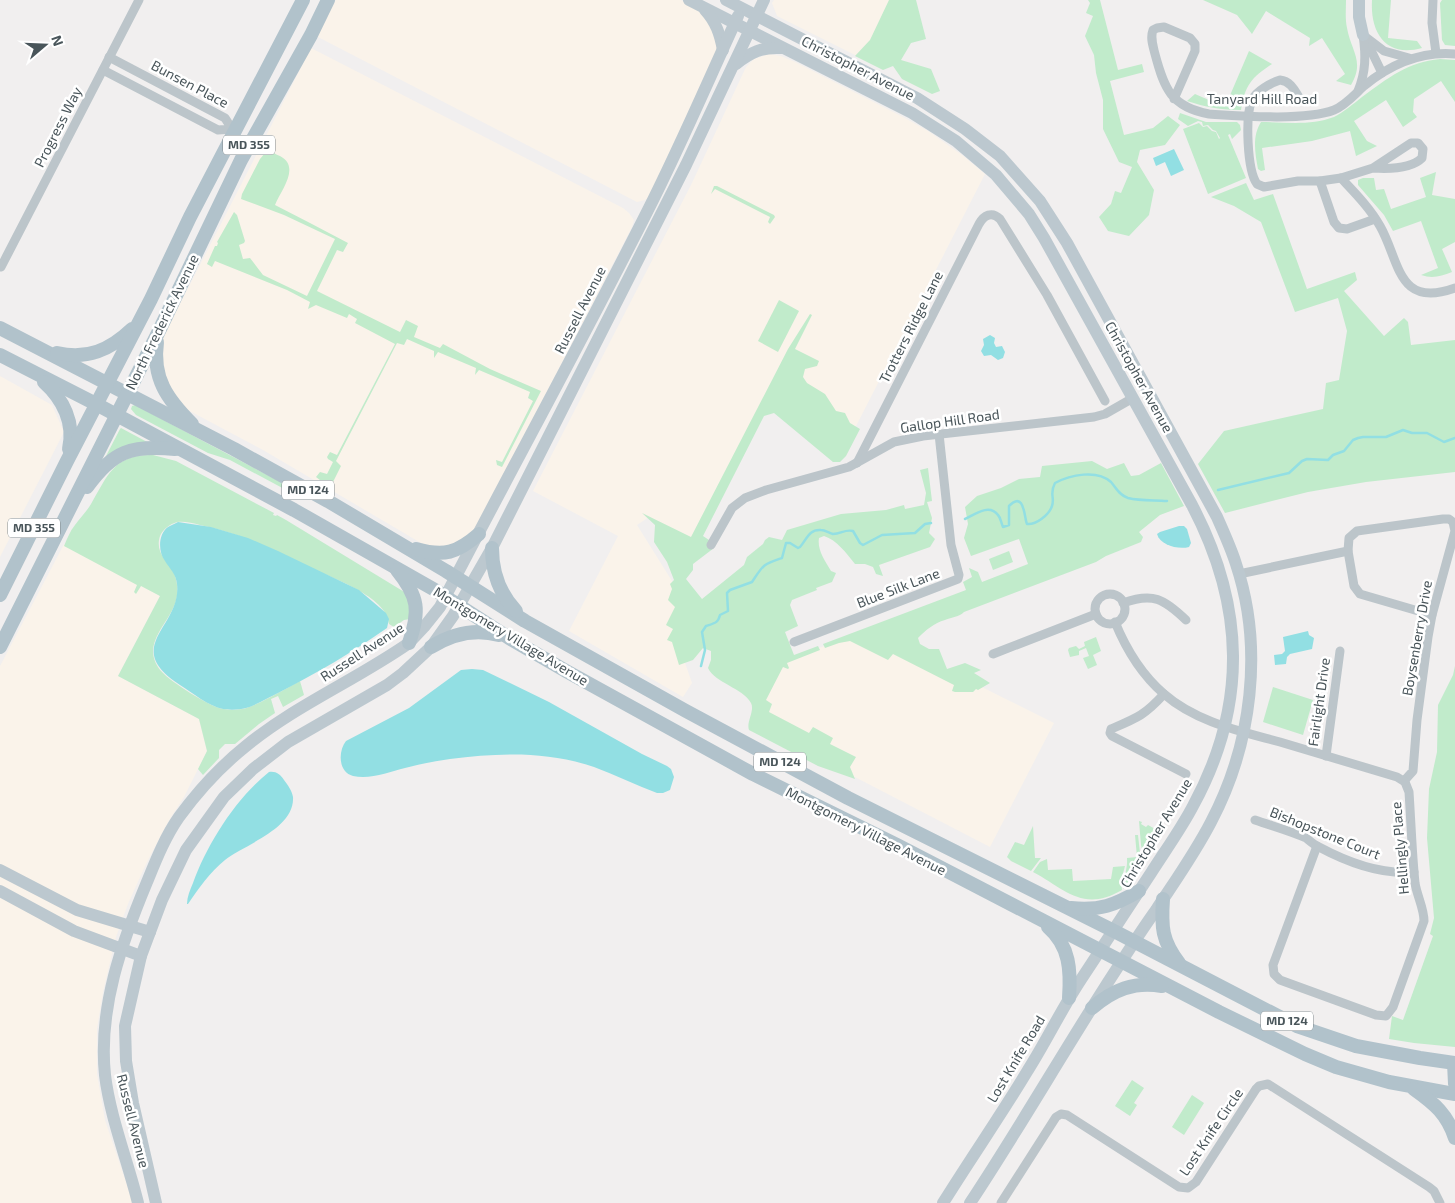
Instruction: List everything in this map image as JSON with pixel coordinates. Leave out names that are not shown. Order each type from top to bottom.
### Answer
[{"type":"main road","name":"North Frederick Avenue","points":[[0,595],[194,209],[303,0]]},
{"type":"main road","name":"North Frederick Avenue","points":[[0,647],[158,333],[241,160],[311,36],[328,0]]},
{"type":"main road","points":[[46,350],[76,356],[95,353],[109,347],[137,325]]},
{"type":"main road","name":"MD 124","points":[[0,328],[46,350],[127,394]]},
{"type":"main road","points":[[158,333],[156,354],[160,380],[172,401],[200,431]]},
{"type":"main road","name":"MD 124","points":[[0,356],[116,415]]},
{"type":"main road","points":[[34,372],[51,388],[62,402],[66,412],[71,434],[67,460]]},
{"type":"main road","name":"Montgomery Village Avenue","points":[[127,394],[200,431],[305,489],[398,542],[525,621],[848,798],[1114,931],[1297,1026],[1356,1046],[1454,1063]]},
{"type":"main road","name":"Montgomery Village Avenue","points":[[116,415],[182,449],[394,566],[509,638],[753,774],[897,845],[1171,987],[1305,1054],[1336,1067],[1410,1086],[1455,1094]]},
{"type":"main road","points":[[59,530],[87,486],[116,457],[126,451],[140,448],[182,449]]},
{"type":"main road","points":[[294,510],[305,489]]},
{"type":"main road","points":[[398,542],[418,550],[435,553],[451,552],[466,545],[479,534]]},
{"type":"main road","points":[[492,548],[492,562],[496,579],[503,594],[525,621]]},
{"type":"main road","points":[[394,566],[404,580],[415,604],[416,621],[408,643]]},
{"type":"main road","points":[[431,647],[442,640],[466,632],[492,633],[509,638]]},
{"type":"main road","points":[[1064,907],[1088,910],[1105,907],[1124,900],[1139,891]]},
{"type":"main road","points":[[1163,899],[1163,935],[1170,952],[1181,966]]},
{"type":"main road","points":[[1040,920],[1054,932],[1065,950],[1069,961],[1071,979],[1069,998]]},
{"type":"main road","points":[[1092,1008],[1108,995],[1129,986],[1149,984],[1171,987]]},
{"type":"main road","points":[[1454,1063],[1455,1084]]},
{"type":"main road","name":"MD 124","points":[[1410,1086],[1434,1103],[1444,1114],[1455,1138]]},
{"type":"street","name":"Progress Way","points":[[1,267],[139,0]]},
{"type":"street","name":"Christopher Avenue","points":[[689,0],[919,117],[956,141],[996,175],[1042,233],[1201,522],[1220,568],[1231,624],[1234,661],[1232,689],[1225,726],[1214,761],[1192,808],[1114,931]]},
{"type":"street","name":"Christopher Avenue","points":[[726,0],[743,4],[758,16],[917,98],[939,111],[1000,156],[1028,186],[1055,223],[1218,518],[1239,574],[1247,614],[1251,655],[1250,692],[1244,732],[1227,787],[1211,822],[1134,942]]},
{"type":"street","name":"Russell Avenue","points":[[156,1203],[133,1103],[126,1061],[125,1026],[141,956],[162,900],[186,850],[224,797],[253,769],[278,749],[387,685],[408,669],[431,647],[459,606],[492,548],[686,165],[764,0]]},
{"type":"street","points":[[1358,0],[1365,52],[1364,69],[1358,92]]},
{"type":"street","points":[[1432,0],[1432,23],[1436,53]]},
{"type":"street","name":"Russell Avenue","points":[[138,1203],[109,1096],[105,1074],[104,1049],[108,1002],[121,949],[129,924],[158,856],[178,818],[218,770],[247,745],[285,718],[408,643],[440,607],[559,384],[648,211],[743,4]]},
{"type":"street","points":[[703,7],[714,19],[718,27],[723,50]]},
{"type":"street","points":[[1160,27],[1190,38],[1195,47],[1174,99],[1161,76],[1152,38],[1153,30],[1160,27]]},
{"type":"street","points":[[1363,34],[1384,51],[1410,58]]},
{"type":"street","points":[[1363,34],[1382,73]]},
{"type":"street","points":[[734,66],[756,50],[785,48]]},
{"type":"street","name":"Tanyard Hill Road","points":[[1174,99],[1186,108],[1197,112],[1250,116],[1323,114],[1336,109],[1382,73],[1410,58],[1436,53],[1455,54]]},
{"type":"street","name":"Bunsen Place","points":[[103,70],[218,130],[232,129],[225,118],[109,57]]},
{"type":"street","points":[[1300,99],[1291,85],[1284,80],[1280,80],[1265,88],[1253,98],[1250,116],[1249,160],[1253,178],[1261,186],[1341,178],[1373,168],[1412,142],[1418,143],[1422,147],[1423,156],[1419,161],[1394,168],[1373,168]]},
{"type":"street","points":[[1341,178],[1376,219],[1402,279],[1409,286],[1437,294],[1455,288]]},
{"type":"street","points":[[1320,181],[1334,222],[1339,228],[1347,229],[1376,219]]},
{"type":"street","name":"Trotters Ridge Lane","points":[[857,463],[980,221],[989,214],[998,217],[1046,295],[1105,401]]},
{"type":"street","name":"Gallop Hill Road","points":[[711,545],[732,508],[745,498],[766,490],[842,469],[857,463],[894,442],[913,437],[1094,418],[1133,398]]},
{"type":"street","name":"Blue Silk Lane","points":[[794,642],[957,580],[959,575],[950,536],[939,434]]},
{"type":"street","name":"Boysenberry Drive","points":[[1348,551],[1349,538],[1358,531],[1443,519],[1451,520],[1454,525],[1455,531],[1432,614],[1419,697],[1414,768],[1404,781]]},
{"type":"street","points":[[1239,574],[1348,551],[1354,586],[1360,594],[1432,614]]},
{"type":"street","points":[[1103,595],[1116,595],[1123,603],[1124,614],[1115,622],[1105,623],[1096,614],[1096,602],[1103,595]]},
{"type":"street","points":[[1123,603],[1140,598],[1155,598],[1169,604],[1186,620]]},
{"type":"street","points":[[993,654],[1096,614]]},
{"type":"street","name":"Hellingly Place","points":[[1115,622],[1126,647],[1164,694],[1196,714],[1225,726],[1397,777],[1404,781],[1409,792],[1416,891],[1424,911],[1424,921],[1393,1007],[1388,1014],[1379,1016],[1280,980],[1274,974],[1274,962],[1317,846]]},
{"type":"street","name":"Fairlight Drive","points":[[1326,756],[1340,652]]},
{"type":"street","points":[[1164,694],[1146,712],[1134,720],[1112,728],[1110,733],[1112,736],[1186,774]]},
{"type":"street","name":"Bishopstone Court","points":[[1255,820],[1307,839],[1317,846],[1383,871],[1397,873],[1414,872]]},
{"type":"street","points":[[0,870],[77,910],[103,919],[129,924],[150,932]]},
{"type":"street","points":[[0,891],[74,931],[141,956]]},
{"type":"street","name":"Lost Knife Road","points":[[944,1203],[1028,1070],[1069,998],[1114,931]]},
{"type":"street","points":[[970,1203],[1134,942]]},
{"type":"street","name":"Lost Knife Circle","points":[[1002,1203],[1056,1117],[1062,1114],[1179,1187],[1188,1188],[1196,1182],[1256,1089],[1259,1086],[1268,1084],[1429,1187],[1434,1191],[1440,1203]]},
{"type":"shaded area","points":[[336,0],[681,0],[701,11],[717,34],[717,51],[649,197],[637,202],[316,36]]},
{"type":"shaded area","points":[[774,0],[900,0],[867,61],[777,16],[772,3]]},
{"type":"shaded area","points":[[311,48],[623,208],[634,220],[476,529],[459,546],[428,547],[263,450],[186,409],[165,382],[161,341]]},
{"type":"shaded area","points":[[769,54],[781,56],[795,62],[903,117],[928,131],[985,174],[853,432],[781,370],[695,541],[649,517],[637,525],[687,605],[674,631],[692,683],[683,697],[569,631],[618,536],[533,491],[691,185],[746,67],[754,59]]},
{"type":"shaded area","points":[[0,376],[52,405],[64,432],[0,557]]},
{"type":"shaded area","points":[[64,544],[160,596],[118,676],[199,719],[207,751],[184,797],[168,822],[146,864],[128,904],[116,937],[103,992],[97,1029],[97,1074],[105,1120],[133,1203],[0,1203],[0,666]]},
{"type":"shaded area","points":[[867,630],[1054,723],[990,847],[851,775],[749,727],[782,662]]},
{"type":"green space","points":[[889,0],[916,0],[926,39],[911,43],[901,60],[931,69],[940,91],[932,94],[902,79],[893,66],[883,70],[855,56],[870,40]]},
{"type":"green space","points":[[1088,0],[1100,0],[1118,70],[1142,64],[1144,72],[1110,81],[1124,135],[1153,128],[1168,116],[1180,125],[1165,145],[1140,150],[1137,162],[1154,190],[1149,215],[1129,236],[1108,231],[1099,217],[1111,204],[1115,191],[1121,193],[1132,167],[1119,162],[1103,129],[1103,100],[1096,73],[1094,55],[1085,36],[1093,16],[1086,13],[1090,3]]},
{"type":"green space","points":[[1203,0],[1346,0],[1346,25],[1357,62],[1355,77],[1351,85],[1336,81],[1345,74],[1322,38],[1309,46],[1310,38],[1266,11],[1252,34],[1237,15]]},
{"type":"green space","points":[[1372,0],[1391,0],[1388,38],[1417,41],[1422,48],[1399,49],[1390,46],[1383,40],[1377,32],[1374,23]]},
{"type":"green space","points":[[1442,0],[1455,0],[1455,46],[1445,45],[1442,40],[1440,3]]},
{"type":"green space","points":[[1249,51],[1272,64],[1250,83],[1241,110],[1213,108],[1187,101],[1195,94],[1225,107]]},
{"type":"green space","points":[[1440,59],[1455,60],[1455,102],[1441,81],[1414,99],[1413,112],[1417,117],[1403,127],[1386,100],[1354,121],[1367,141],[1377,146],[1356,156],[1350,131],[1312,141],[1262,148],[1265,170],[1261,171],[1258,169],[1255,139],[1261,122],[1307,123],[1334,117],[1381,83],[1408,67]]},
{"type":"green space","points":[[1180,113],[1206,122],[1237,122],[1241,130],[1232,139],[1230,134],[1228,135],[1246,178],[1208,194],[1183,129],[1199,123],[1203,127],[1207,126],[1216,132],[1220,138],[1216,131],[1208,125],[1203,126],[1202,122],[1198,121],[1188,126],[1178,119]]},
{"type":"green space","points":[[265,151],[280,156],[289,166],[288,179],[275,205],[348,243],[343,252],[337,250],[317,291],[400,332],[406,320],[418,326],[414,337],[440,348],[443,344],[490,369],[541,391],[502,467],[497,465],[496,460],[502,462],[533,401],[528,398],[530,392],[479,370],[475,375],[476,368],[438,352],[434,358],[434,351],[407,339],[404,345],[397,343],[336,461],[341,466],[330,488],[316,477],[320,472],[327,474],[333,462],[327,457],[330,452],[337,455],[395,344],[355,323],[357,319],[349,314],[347,318],[316,305],[308,309],[310,302],[287,290],[215,261],[212,267],[207,264],[234,212],[237,215],[245,241],[239,245],[243,259],[250,258],[263,275],[307,296],[335,239],[284,215],[241,199]]},
{"type":"green space","points":[[1436,172],[1432,195],[1455,199],[1455,242],[1442,249],[1452,272],[1441,276],[1429,277],[1421,275],[1438,268],[1421,221],[1393,231],[1384,215],[1358,185],[1358,180],[1374,178],[1376,190],[1384,189],[1391,209],[1426,197],[1420,178]]},
{"type":"green space","points":[[1246,183],[1254,200],[1273,194],[1307,289],[1355,272],[1357,280],[1344,291],[1384,336],[1404,318],[1408,322],[1411,345],[1455,340],[1455,472],[1366,482],[1308,492],[1225,513],[1198,464],[1224,431],[1323,409],[1326,383],[1339,380],[1347,331],[1338,298],[1295,312],[1261,222],[1234,206],[1211,197]]},
{"type":"green space","points":[[714,186],[775,217],[770,224],[768,222],[770,217],[715,189],[711,194]]},
{"type":"green space","points":[[779,300],[799,311],[778,352],[758,341]]},
{"type":"green space","points":[[810,314],[812,315],[795,349],[819,361],[817,366],[805,369],[803,377],[807,383],[825,394],[836,411],[845,413],[850,423],[860,429],[846,456],[840,462],[833,462],[774,413],[764,416],[703,536],[709,540],[714,548],[693,564],[693,570],[686,579],[702,599],[744,565],[747,557],[769,537],[782,540],[787,530],[841,514],[886,510],[904,505],[905,509],[924,505],[926,493],[920,470],[928,468],[932,501],[927,502],[932,518],[929,533],[935,539],[930,547],[879,565],[883,576],[876,574],[873,567],[865,564],[855,564],[841,547],[829,538],[824,536],[819,538],[819,547],[822,555],[831,571],[836,573],[832,582],[792,600],[790,605],[798,626],[785,632],[794,655],[818,646],[820,650],[787,663],[789,668],[783,667],[766,700],[772,704],[769,712],[809,733],[813,727],[833,738],[830,744],[856,757],[850,767],[855,779],[818,766],[749,730],[751,703],[742,693],[717,678],[708,668],[711,660],[711,651],[703,648],[693,660],[679,665],[672,642],[667,640],[673,629],[666,625],[675,607],[668,600],[672,589],[670,584],[674,580],[667,562],[654,542],[655,525],[642,513],[691,537],[788,349]]},
{"type":"green space","points":[[135,405],[292,488],[292,491],[288,491],[230,460],[208,453],[136,415],[131,409]]},
{"type":"green space","points":[[120,429],[149,443],[105,458]]},
{"type":"green space","points":[[153,455],[176,461],[274,513],[273,515],[286,520],[406,593],[411,604],[410,619],[404,620],[394,627],[389,624],[386,614],[379,605],[369,597],[343,582],[269,548],[229,532],[191,523],[177,522],[167,527],[160,536],[159,547],[175,576],[177,593],[172,610],[154,644],[154,657],[160,670],[173,682],[191,694],[223,709],[237,710],[248,708],[300,681],[304,695],[283,707],[278,696],[271,699],[275,713],[235,744],[225,744],[219,750],[219,758],[203,775],[198,769],[207,751],[199,719],[118,676],[160,596],[141,586],[136,594],[134,592],[137,585],[64,546],[72,530],[114,468],[129,458]]},
{"type":"green space","points":[[1092,461],[1107,469],[1124,463],[1131,476],[1139,475],[1161,463],[1184,506],[1160,515],[1139,532],[1143,537],[1141,542],[1096,562],[941,621],[930,627],[918,638],[920,644],[929,649],[939,649],[947,669],[965,663],[981,670],[974,673],[990,683],[973,692],[955,692],[952,691],[954,685],[893,654],[888,660],[850,641],[825,648],[823,644],[966,590],[963,582],[972,577],[969,568],[978,572],[982,582],[1028,564],[1019,539],[971,556],[964,538],[968,524],[965,507],[977,496],[1001,488],[1019,479],[1040,477],[1042,466]]},
{"type":"green space","points":[[1009,551],[1013,562],[993,570],[989,559]]},
{"type":"green space","points":[[1096,637],[1101,651],[1093,655],[1097,665],[1088,669],[1083,658],[1089,656],[1086,648],[1079,651],[1079,655],[1070,657],[1068,650],[1076,646],[1079,649],[1085,646],[1084,642]]},
{"type":"green space","points":[[1455,666],[1455,1047],[1389,1039],[1392,1016],[1403,1020],[1433,936],[1430,934],[1434,918],[1427,838],[1429,789],[1437,752],[1438,705],[1453,675]]},
{"type":"green space","points":[[1273,687],[1313,700],[1303,735],[1263,722]]},
{"type":"green space","points":[[1139,821],[1146,827],[1148,825],[1157,830],[1160,838],[1148,853],[1146,852],[1144,858],[1141,845]]},
{"type":"green space","points":[[1033,826],[1035,858],[1041,858],[1031,871],[1007,857],[1015,842],[1024,845]]},
{"type":"green space","points":[[1135,835],[1138,835],[1141,862],[1123,889],[1127,858],[1137,857]]},
{"type":"green space","points":[[1047,859],[1048,870],[1072,869],[1073,881],[1111,879],[1113,867],[1125,866],[1121,881],[1122,890],[1108,897],[1096,899],[1085,899],[1075,896],[1033,872],[1040,862]]},
{"type":"green space","points":[[1132,1080],[1144,1088],[1134,1103],[1137,1105],[1130,1116],[1115,1106]]},
{"type":"green space","points":[[1192,1095],[1204,1103],[1184,1135],[1172,1127]]},
{"type":"water","points":[[1174,149],[1184,170],[1171,176],[1165,162],[1156,166],[1153,158]]},
{"type":"water","points":[[990,335],[995,338],[994,343],[996,347],[1002,346],[1005,352],[1003,358],[998,360],[991,355],[984,356],[981,351],[984,345],[983,339]]},
{"type":"water","points":[[178,522],[211,527],[248,538],[359,590],[386,613],[389,619],[387,628],[321,670],[254,705],[243,709],[231,710],[212,705],[180,685],[163,671],[155,659],[154,647],[176,599],[177,584],[174,574],[161,553],[160,543],[165,530]]},
{"type":"water","points":[[1184,526],[1187,529],[1191,543],[1189,547],[1170,546],[1162,541],[1157,534],[1160,532]]},
{"type":"water","points":[[1308,631],[1309,635],[1314,638],[1312,649],[1290,654],[1287,657],[1286,664],[1275,665],[1274,655],[1282,654],[1285,651],[1283,637]]},
{"type":"water","points":[[461,670],[483,670],[549,702],[667,766],[671,769],[674,777],[670,790],[657,793],[594,767],[541,756],[487,755],[444,760],[366,777],[353,776],[344,770],[341,755],[346,741],[409,708]]},
{"type":"water","points":[[269,772],[279,775],[292,793],[291,808],[286,818],[278,827],[225,860],[205,880],[187,904],[199,868],[214,838],[234,808]]},
{"type":"waterway","points":[[1218,490],[1289,473],[1307,459],[1328,460],[1333,455],[1344,451],[1353,440],[1358,438],[1386,437],[1403,430],[1412,433],[1427,433],[1444,442],[1455,438]]},
{"type":"waterway","points":[[965,519],[982,511],[990,510],[999,516],[1003,527],[1009,525],[1009,506],[1018,501],[1023,507],[1027,524],[1034,523],[1048,513],[1053,503],[1052,490],[1055,483],[1068,478],[1091,474],[1111,482],[1125,497],[1167,501]]},
{"type":"waterway","points":[[701,666],[705,650],[702,632],[706,626],[716,622],[720,615],[728,611],[727,593],[730,590],[752,582],[764,566],[782,558],[786,543],[790,543],[798,548],[814,531],[823,530],[833,534],[853,531],[863,545],[882,535],[915,533],[925,524],[931,523]]}]
